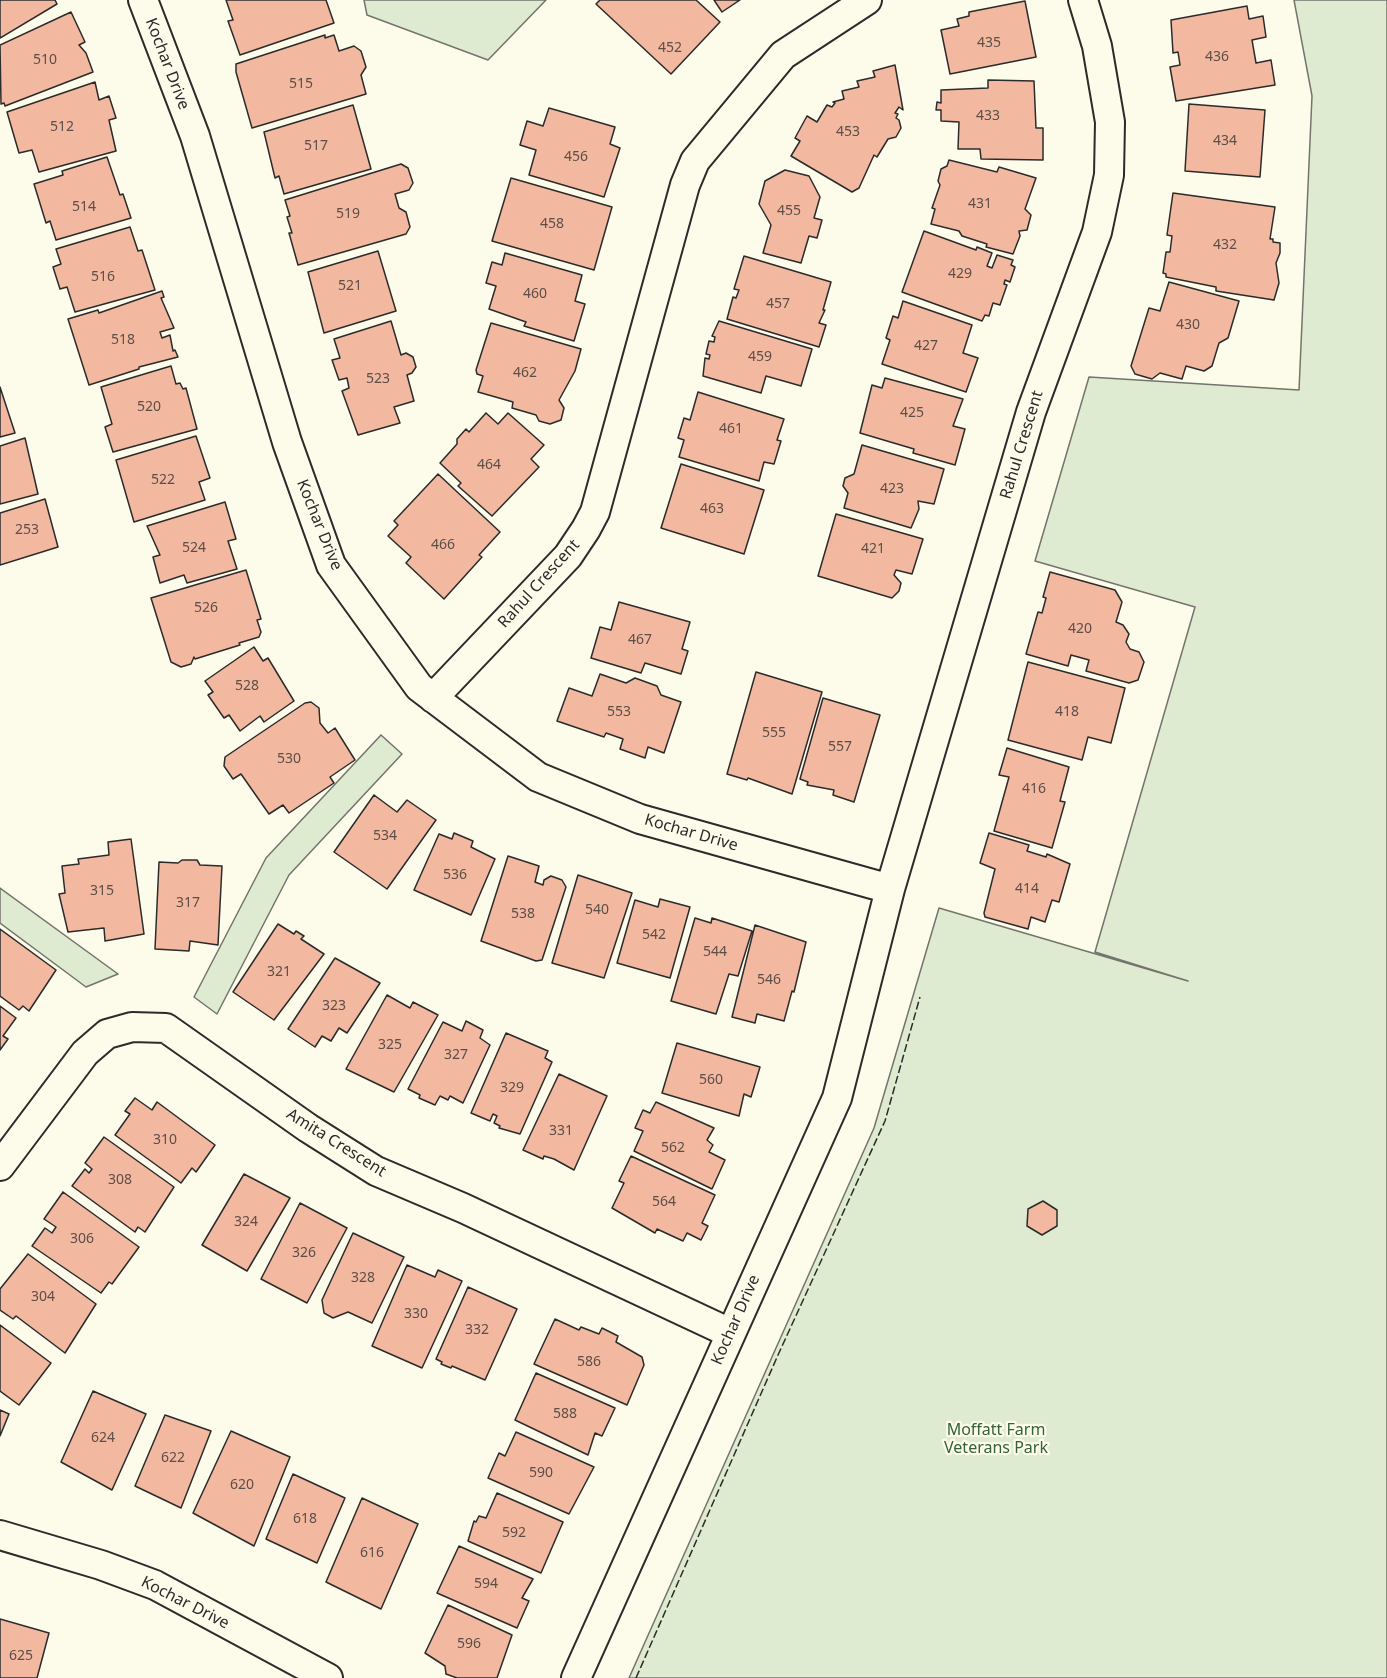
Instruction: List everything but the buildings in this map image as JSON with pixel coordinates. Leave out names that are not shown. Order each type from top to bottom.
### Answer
[{"type":"street","name":"Kochar Drive","points":[[143,0],[195,136],[287,442],[331,565],[419,687],[538,777],[640,819],[890,889],[837,1098],[576,1678]]},
{"type":"street","name":"Rahul Crescent","points":[[433,698],[568,556],[595,512],[685,185],[695,161],[783,55],[867,0]]},
{"type":"street","name":"Rahul Crescent","points":[[890,889],[1031,412],[1097,232],[1110,175],[1110,122],[1097,46],[1083,0]]},
{"type":"street","name":"Amita Crescent","points":[[0,1166],[85,1053],[107,1034],[132,1027],[166,1028],[308,1128],[376,1171],[463,1208],[730,1333]]},
{"type":"street","name":"Kochar Drive","points":[[0,1535],[155,1585],[328,1678]]},
{"type":"green space","points":[[364,0],[546,0],[488,60],[367,15]]},
{"type":"green space","name":"Moffatt Farm Veterans Park","points":[[1294,0],[1387,0],[1387,1678],[629,1678],[874,1128],[939,908],[1188,981],[1095,952],[1195,607],[1035,561],[1089,377],[1299,390],[1312,96]]},
{"type":"green space","points":[[381,735],[402,754],[289,875],[217,1014],[194,997],[266,858]]},
{"type":"green space","points":[[0,888],[118,974],[86,987],[0,923]]},
{"type":"fence","points":[[636,1678],[778,1355],[885,1121],[920,997]]}]
